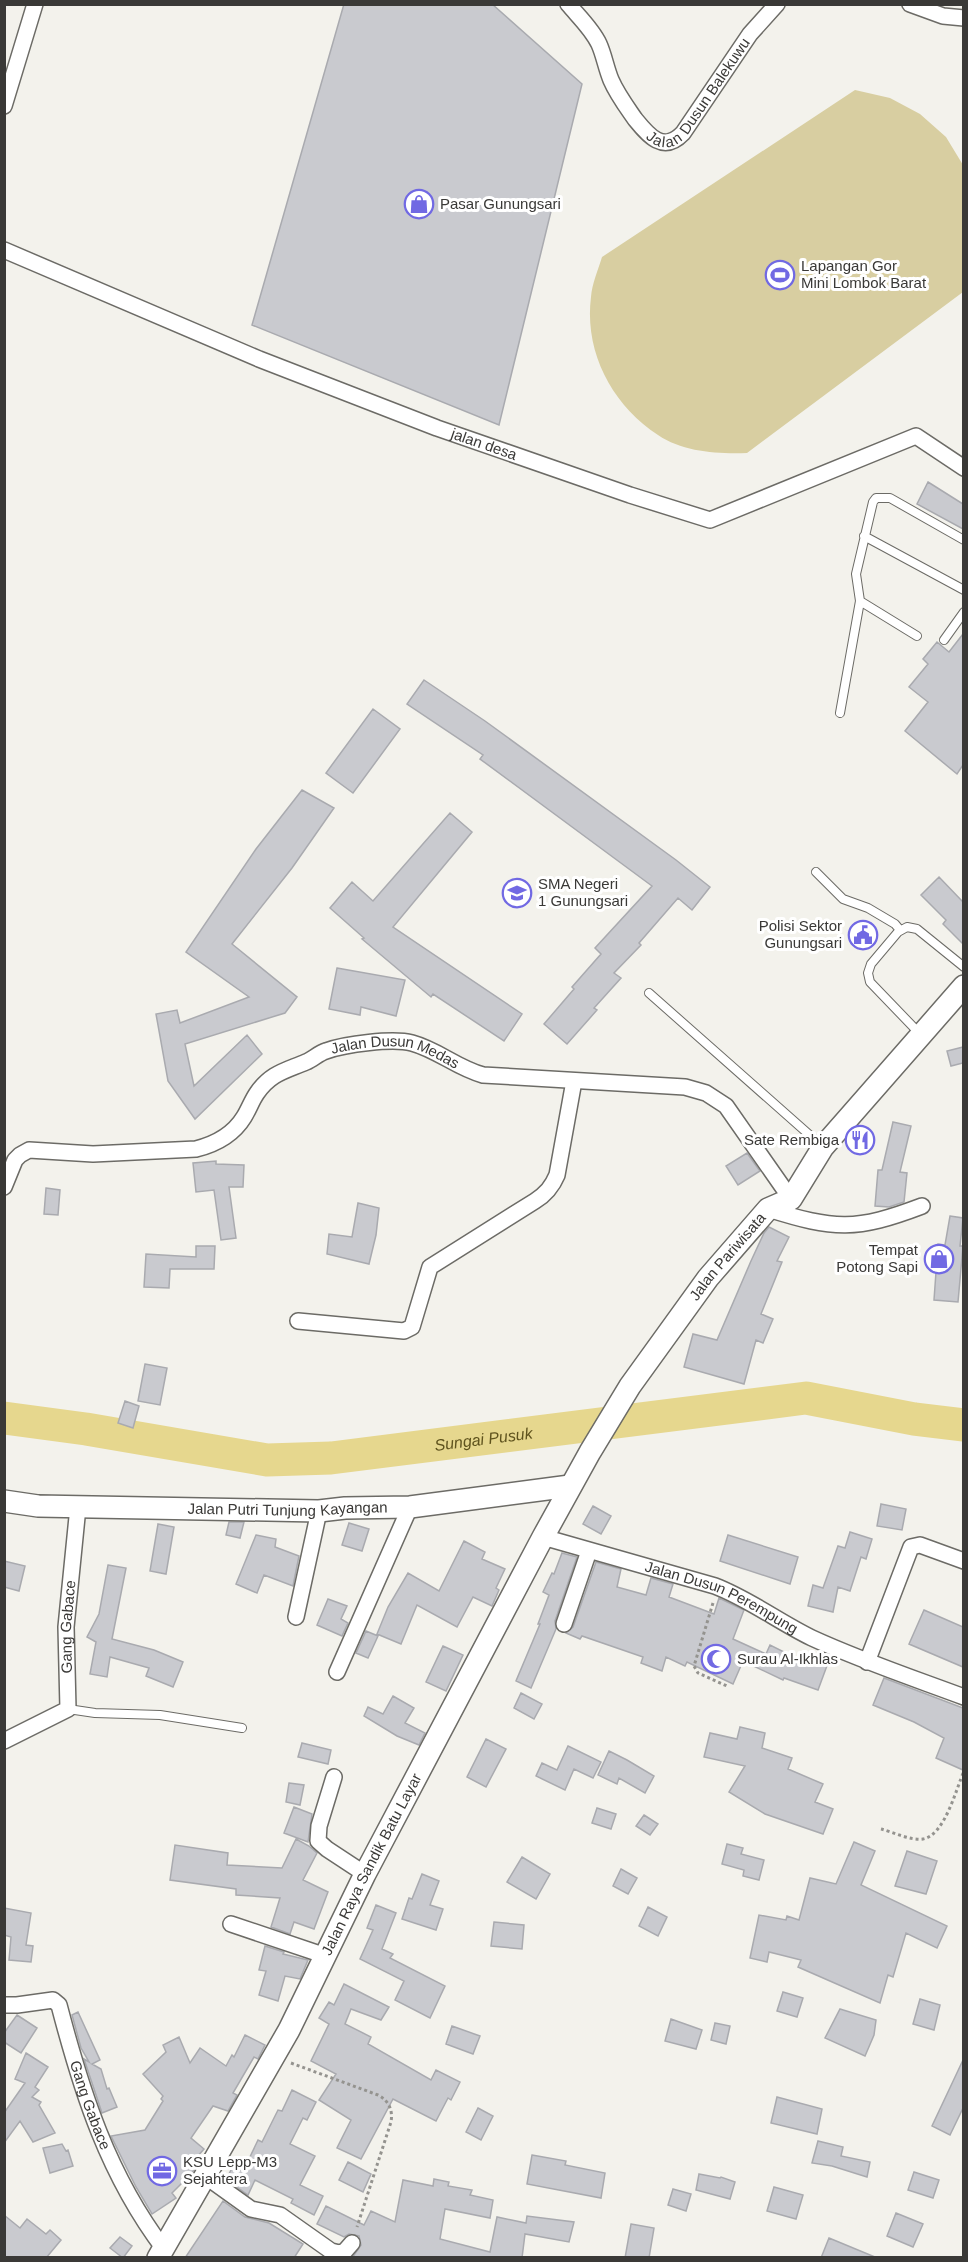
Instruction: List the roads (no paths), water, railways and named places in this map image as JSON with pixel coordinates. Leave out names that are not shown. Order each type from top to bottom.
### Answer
[{"type":"main road","points":[[791,1199],[823,1148],[963,986]]},
{"type":"main road","name":"Jalan Pariwisata","points":[[586,1459],[630,1386],[708,1278],[768,1209],[791,1199]]},
{"type":"main road","name":"Jalan Raya Sandik Batu Layar","points":[[161,2253],[274,2056],[365,1875],[586,1459]]},
{"type":"main road","name":"Jalan Putri Tunjung Kayangan","points":[[4,1501],[38,1506],[319,1511],[345,1508],[410,1507],[570,1486]]},
{"type":"street","points":[[4,106],[35,4]]},
{"type":"street","name":"Jalan Dusun Balekuwu","points":[[568,4],[594,34],[612,81],[626,107],[647,135],[658,141],[666,142],[683,133],[750,34],[761,19],[777,4]]},
{"type":"street","points":[[910,4],[943,16],[963,18]]},
{"type":"street","name":"jalan desa","points":[[4,250],[259,359],[437,428],[630,495],[710,520],[916,436],[963,468]]},
{"type":"street","name":"Jalan Dusun Medas","points":[[4,1187],[15,1160],[29,1150],[104,1154],[196,1149],[216,1143],[239,1125],[259,1090],[274,1075],[327,1051],[376,1042],[410,1042],[434,1050],[464,1068],[483,1075],[684,1087],[706,1093],[720,1101],[733,1115],[791,1199]]},
{"type":"street","points":[[298,1321],[404,1331],[412,1327],[430,1267],[535,1202],[552,1185],[557,1175],[574,1081]]},
{"type":"street","points":[[768,1209],[814,1222],[849,1225],[884,1220],[922,1206]]},
{"type":"street","name":"Gang Gabace","points":[[68,1709],[66,1627],[78,1507]]},
{"type":"street","points":[[337,1672],[410,1507]]},
{"type":"street","points":[[296,1617],[319,1511]]},
{"type":"street","name":"Jalan Dusun Perempung","points":[[543,1537],[718,1587],[736,1594],[794,1629],[867,1662],[963,1696]]},
{"type":"street","points":[[867,1662],[911,1547],[920,1545],[963,1561]]},
{"type":"street","points":[[564,1624],[589,1551]]},
{"type":"street","points":[[4,1741],[68,1709]]},
{"type":"street","points":[[334,1777],[319,1826],[318,1841],[365,1875]]},
{"type":"street","points":[[231,1923],[326,1956]]},
{"type":"street","name":"Gang Gabace","points":[[4,2005],[53,2000],[59,2005],[82,2089],[108,2155],[161,2253]]},
{"type":"street","points":[[205,2176],[251,2209],[284,2217],[333,2252],[345,2252],[352,2243]]},
{"type":"lane","points":[[840,713],[860,601],[856,574],[873,502],[882,496],[890,498],[963,540]]},
{"type":"lane","points":[[864,536],[963,590]]},
{"type":"lane","points":[[860,601],[917,636]]},
{"type":"lane","points":[[944,640],[963,612]]},
{"type":"lane","points":[[816,872],[843,899],[868,908],[895,924],[900,930]]},
{"type":"lane","points":[[921,1035],[869,979],[871,964],[900,930],[907,927],[917,929],[963,967]]},
{"type":"lane","points":[[649,993],[823,1148]]},
{"type":"lane","points":[[68,1709],[94,1713],[160,1715],[242,1728]]},
{"type":"waterway","name":"Sungai Pusuk","points":[[4,1418],[86,1429],[267,1460],[331,1458],[806,1398],[914,1419],[964,1425]]},
{"type":"place","name":"Pasar Gunungsari","points":[[419,204]]},
{"type":"place","name":"Lapangan Gor Mini Lombok Barat","points":[[780,275]]},
{"type":"place","name":"SMA Negeri 1 Gunungsari","points":[[517,893]]},
{"type":"place","name":"Polisi Sektor Gunungsari","points":[[863,935]]},
{"type":"place","name":"Sate Rembiga","points":[[860,1140]]},
{"type":"place","name":"Tempat Potong Sapi","points":[[939,1259]]},
{"type":"place","name":"Surau Al-Ikhlas","points":[[716,1659]]},
{"type":"place","name":"KSU Lepp-M3 Sejahtera","points":[[162,2171]]}]
